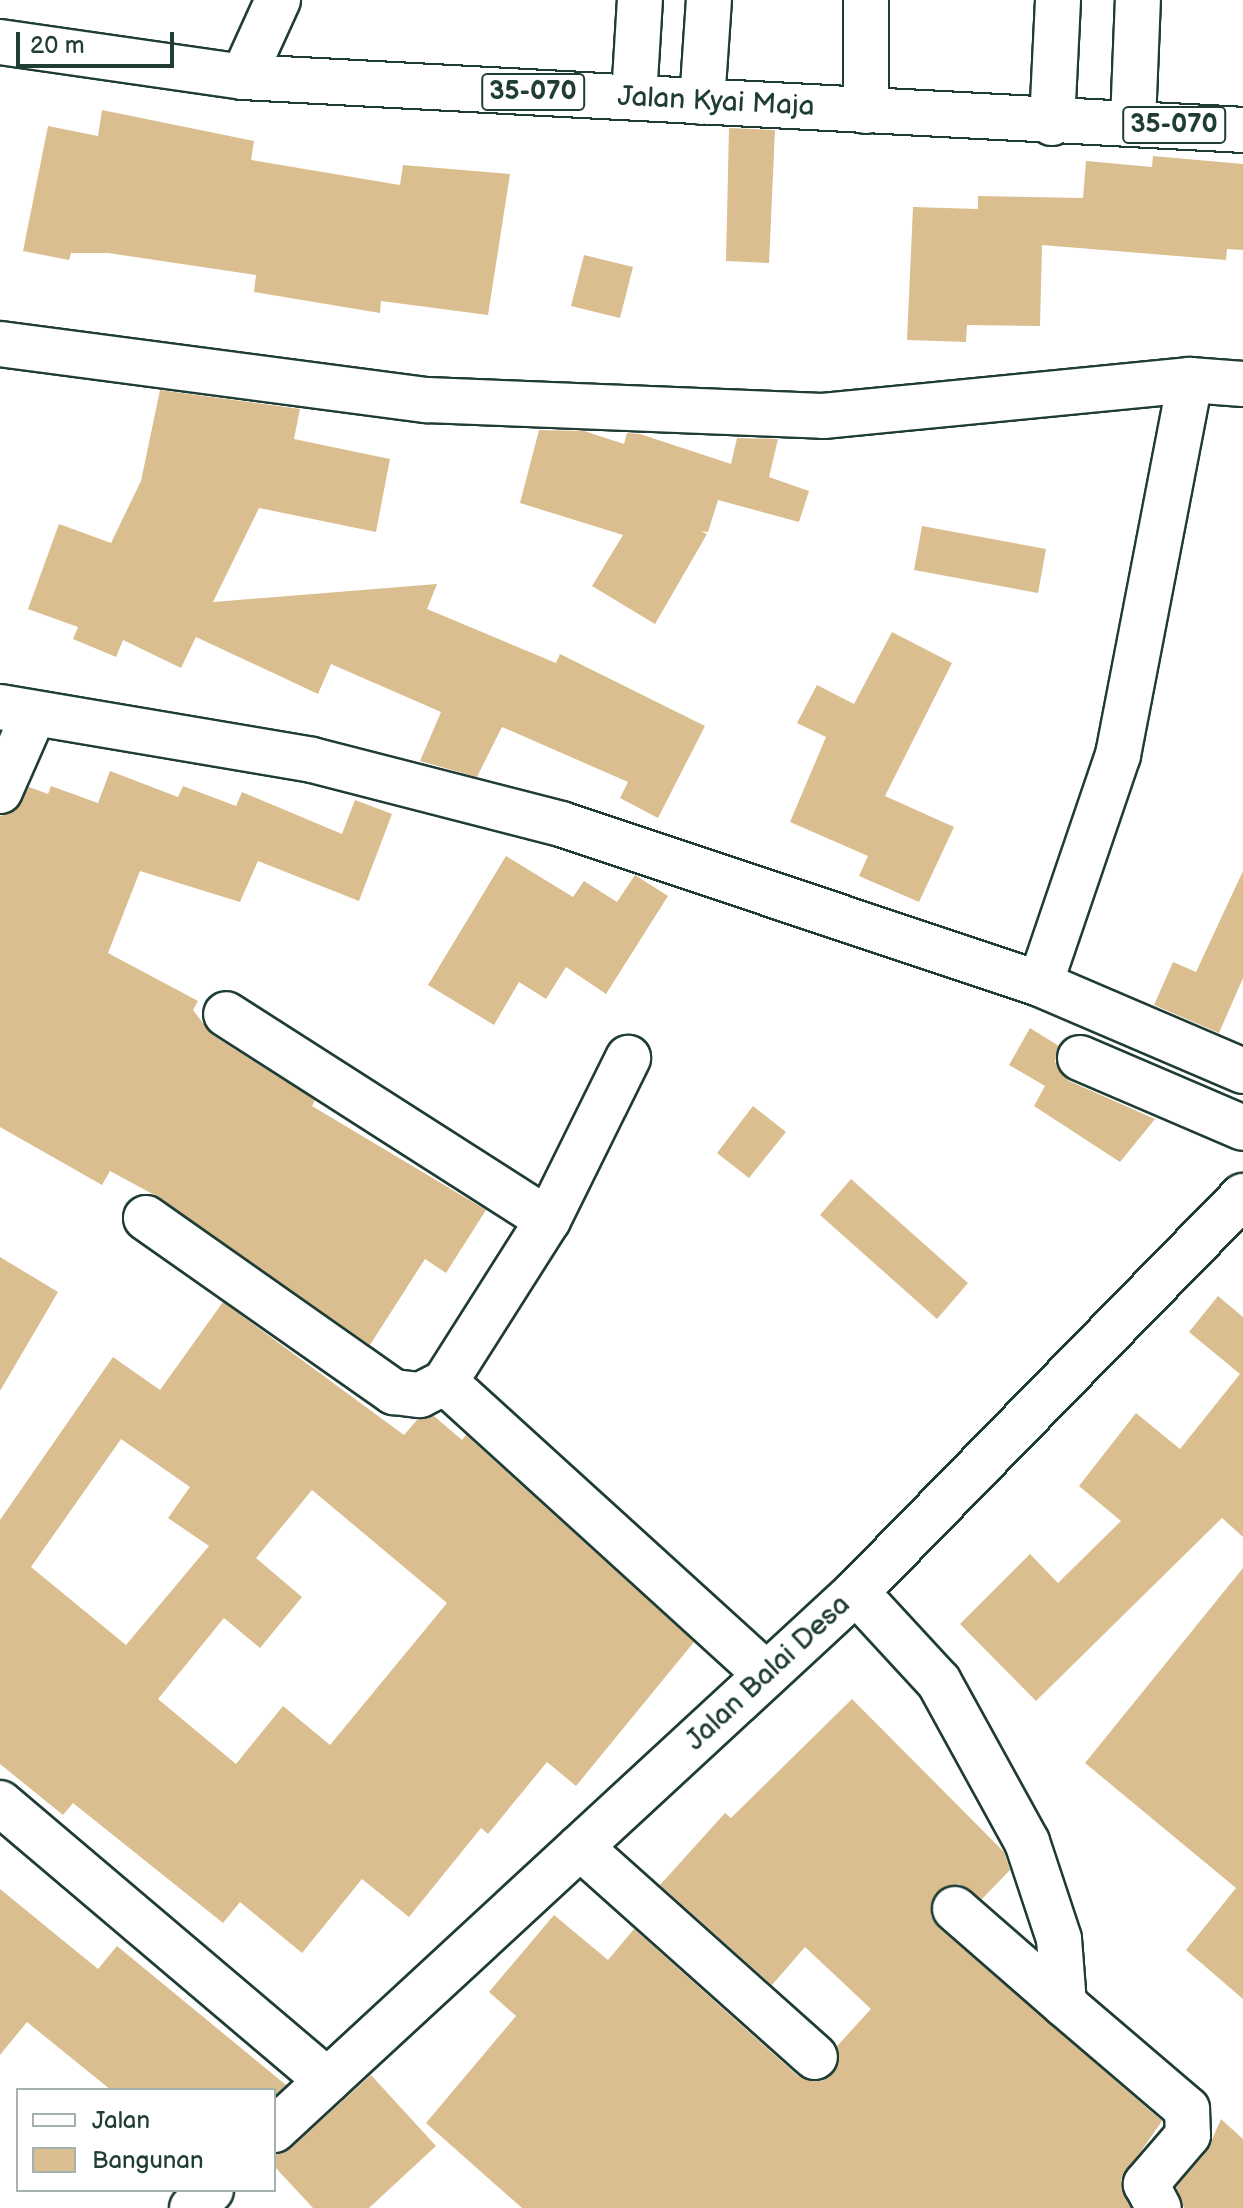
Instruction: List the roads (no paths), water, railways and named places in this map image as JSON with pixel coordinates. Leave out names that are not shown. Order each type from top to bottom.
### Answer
[{"type":"street","points":[[243,77],[278,0]]},
{"type":"street","points":[[634,97],[640,0]]},
{"type":"street","points":[[866,0],[866,111]]},
{"type":"street","points":[[1058,0],[1089,122]]},
{"type":"street","points":[[1089,122],[1138,0]]},
{"type":"street","points":[[702,102],[716,5]]},
{"type":"street","name":"Jalan Kyai Maja","points":[[0,42],[243,77],[1243,130]]},
{"type":"street","points":[[0,344],[427,400],[823,416],[1190,380],[1243,384]]},
{"type":"street","points":[[1040,984],[1118,755],[1190,380]]},
{"type":"street","points":[[0,791],[16,711],[312,760],[561,824],[1040,984],[1243,1071]]},
{"type":"street","points":[[226,1014],[548,1220]]},
{"type":"street","points":[[146,1218],[394,1392],[420,1395],[445,1382],[548,1220],[628,1058]]},
{"type":"street","points":[[1080,1058],[1243,1128]]},
{"type":"street","name":"Jalan Balai Desa","points":[[276,2128],[856,1592],[1243,1196]]},
{"type":"street","points":[[445,1382],[766,1674]]},
{"type":"street","points":[[856,1592],[939,1682],[1027,1842],[1059,1939],[1064,2004]]},
{"type":"street","points":[[0,1803],[327,2080]]},
{"type":"street","points":[[580,1847],[815,2057]]},
{"type":"street","points":[[955,1909],[1187,2109],[1188,2135],[1146,2184],[1159,2208]]},
{"type":"street","points":[[192,2208],[209,2192]]}]
